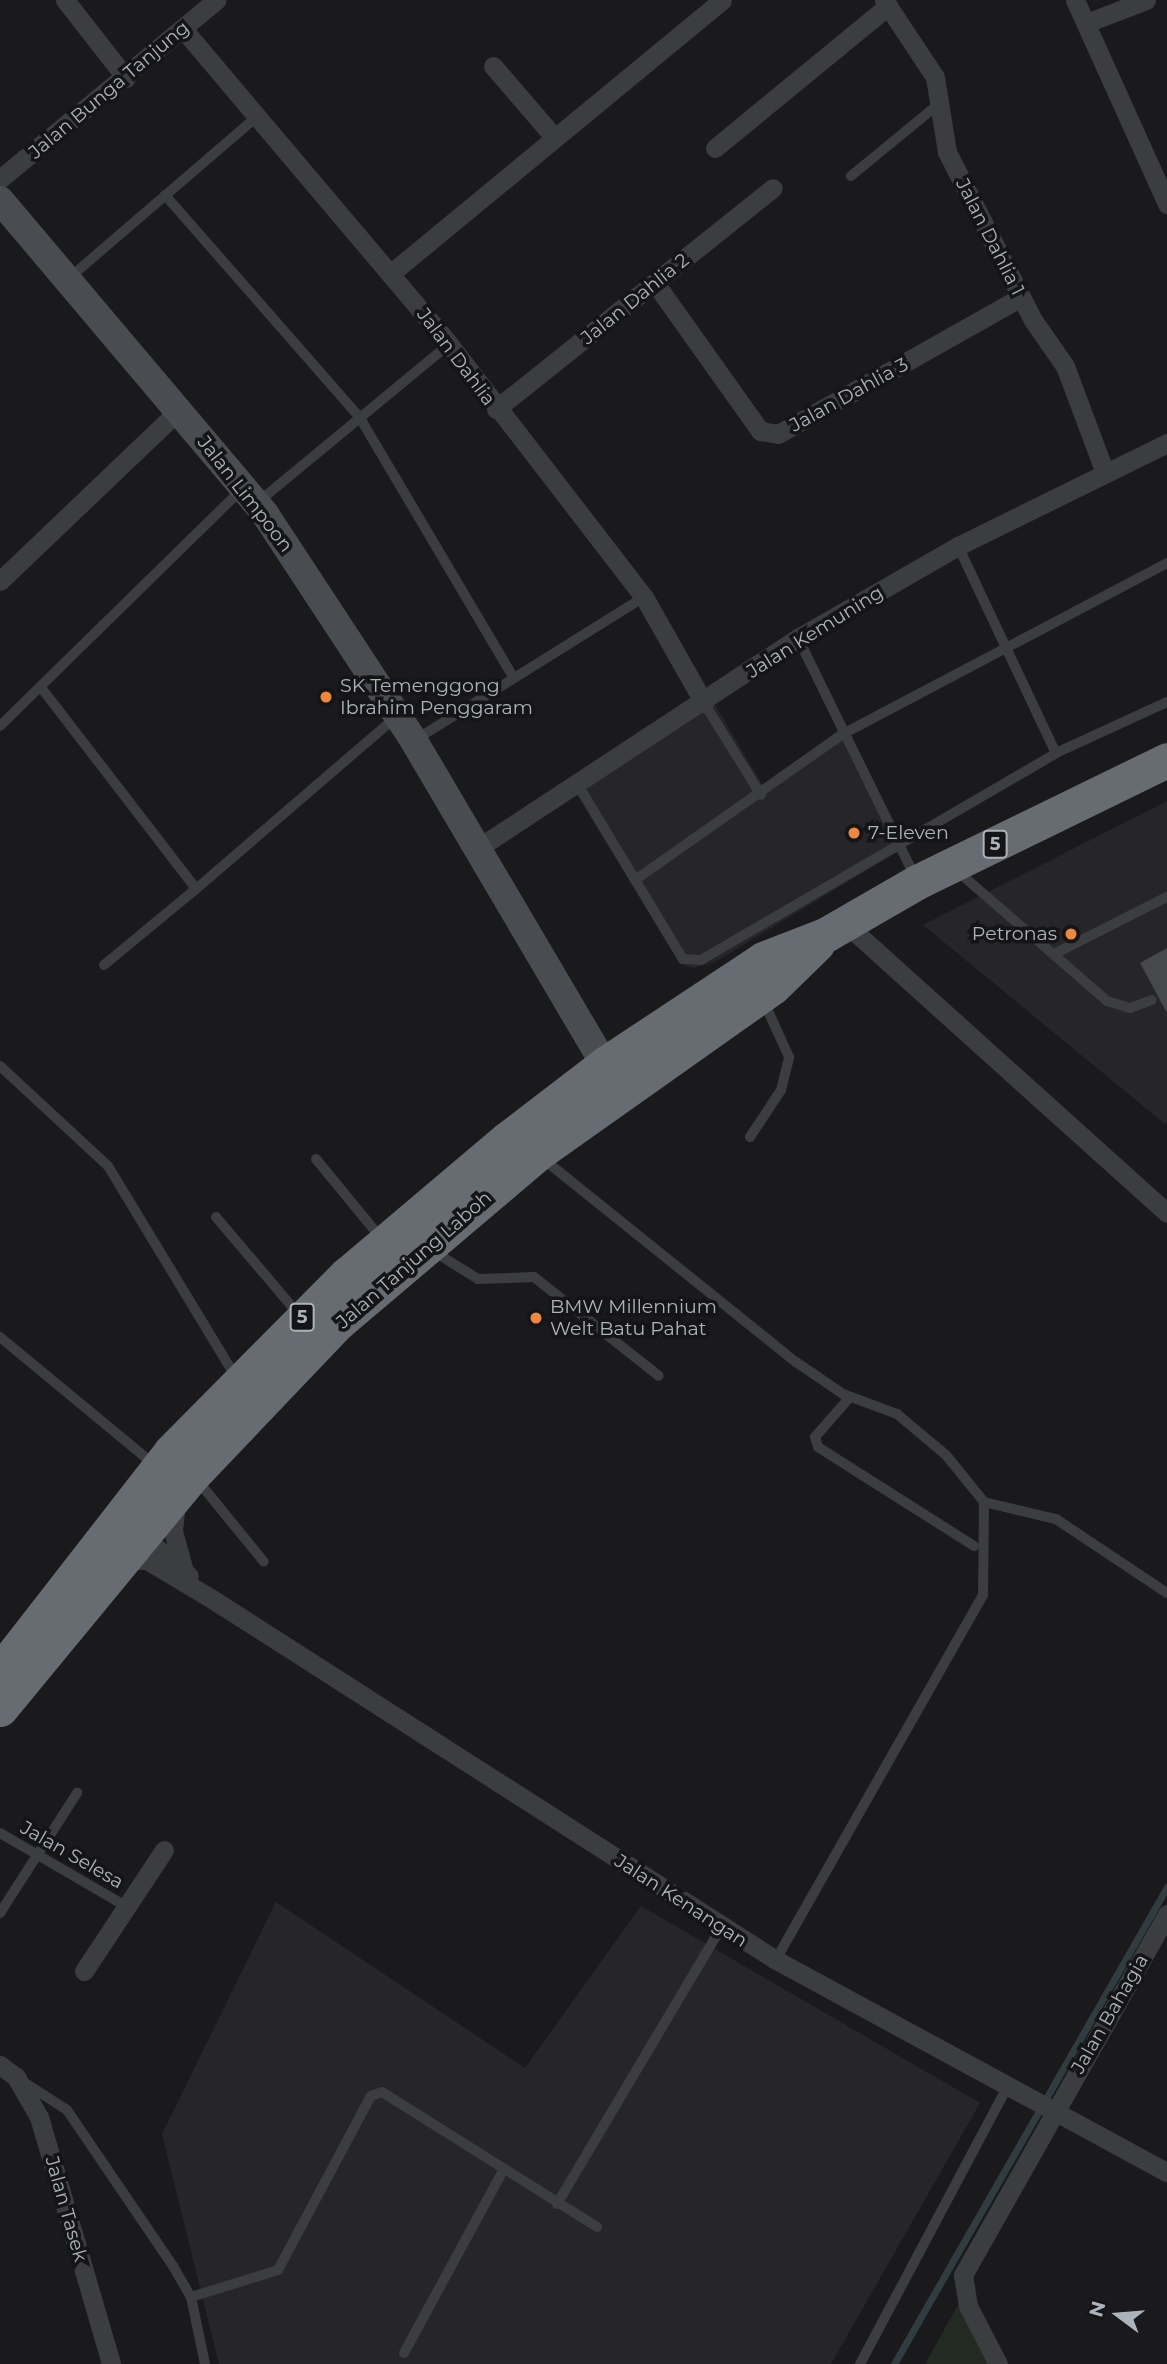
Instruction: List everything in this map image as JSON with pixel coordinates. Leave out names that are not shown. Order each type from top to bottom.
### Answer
[{"type":"highway","name":"Jalan Tanjung Laboh","points":[[177,1477],[239,1382],[301,1318],[384,1241],[613,1078],[762,959],[836,929],[917,882],[1167,760]]},
{"type":"highway","name":"Jalan Tanjung Laboh","points":[[0,1709],[127,1537],[177,1477],[338,1323],[537,1154],[613,1078],[761,997],[836,929]]},
{"type":"highway","name":"Jalan Tanjung Laboh","points":[[0,1671],[127,1537]]},
{"type":"street","points":[[65,0],[126,78]]},
{"type":"street","name":"Jalan Bunga Tanjung","points":[[0,179],[126,78],[216,0]]},
{"type":"street","points":[[390,274],[722,0]]},
{"type":"street","points":[[1075,0],[1088,22],[1167,204]]},
{"type":"street","points":[[1088,22],[1146,0]]},
{"type":"street","points":[[715,148],[886,3]]},
{"type":"street","name":"Jalan Dahlia 1","points":[[886,3],[935,77],[943,102],[947,152],[1021,298],[1065,366],[1105,473]]},
{"type":"street","name":"Jalan Dahlia","points":[[183,29],[255,118],[449,344],[496,409],[644,597],[704,703]]},
{"type":"street","points":[[493,66],[554,137]]},
{"type":"street","name":"Jalan Dahlia 2","points":[[496,409],[773,188]]},
{"type":"street","name":"Jalan Limpoon","points":[[0,200],[250,496],[414,741],[613,1078]]},
{"type":"street","name":"Jalan Dahlia 3","points":[[655,283],[760,431],[778,434],[1021,298]]},
{"type":"street","points":[[0,581],[178,411]]},
{"type":"street","name":"Jalan Kemuning","points":[[478,848],[704,703],[798,638],[958,546],[1167,443]]},
{"type":"street","points":[[836,929],[1167,1213]]},
{"type":"street","name":"Jalan Kenangan","points":[[177,1477],[173,1531],[185,1572]]},
{"type":"street","name":"Jalan Kenangan","points":[[127,1537],[185,1572],[212,1599]]},
{"type":"street","name":"Jalan Kenangan","points":[[127,1537],[147,1560],[212,1599],[721,1928],[1015,2092],[1167,2172]]},
{"type":"street","points":[[84,1971],[164,1850]]},
{"type":"street","name":"Jalan Bahagia","points":[[998,2364],[968,2306],[963,2275],[1048,2110],[1167,1914]]},
{"type":"street","name":"Jalan Tasek","points":[[8,2071],[39,2117],[111,2364]]},
{"type":"lane","points":[[851,176],[943,102]]},
{"type":"lane","points":[[68,279],[255,118]]},
{"type":"lane","points":[[166,195],[360,418],[514,678]]},
{"type":"lane","points":[[0,726],[43,690],[250,496],[360,418],[449,344]]},
{"type":"lane","points":[[958,546],[1056,752]]},
{"type":"lane","points":[[635,880],[761,794],[841,735],[1006,644],[1167,564]]},
{"type":"lane","points":[[414,741],[644,597]]},
{"type":"lane","points":[[798,638],[841,735],[917,882]]},
{"type":"lane","points":[[43,690],[196,889]]},
{"type":"lane","points":[[578,785],[683,959],[701,960],[1056,752],[1167,702]]},
{"type":"lane","points":[[704,703],[761,794]]},
{"type":"lane","points":[[104,965],[397,715]]},
{"type":"lane","points":[[951,866],[1107,1001],[1130,1008],[1152,1000]]},
{"type":"lane","points":[[1054,954],[1167,897]]},
{"type":"lane","points":[[750,1137],[782,1090],[789,1057],[761,997]]},
{"type":"lane","points":[[0,1066],[108,1166],[239,1382]]},
{"type":"lane","points":[[537,1154],[796,1362],[850,1397],[897,1414],[946,1455],[984,1502],[1056,1519],[1167,1593]]},
{"type":"lane","points":[[317,1159],[384,1241]]},
{"type":"lane","points":[[216,1217],[301,1318]]},
{"type":"lane","points":[[428,1246],[478,1279],[534,1277],[659,1376]]},
{"type":"lane","points":[[0,1338],[177,1477],[264,1562]]},
{"type":"lane","points":[[850,1397],[815,1437],[818,1447],[974,1546]]},
{"type":"lane","points":[[776,1960],[983,1595],[984,1502]]},
{"type":"lane","points":[[0,1913],[77,1793]]},
{"type":"lane","name":"Jalan Selesa","points":[[0,1833],[127,1907]]},
{"type":"lane","points":[[557,2204],[721,1928]]},
{"type":"lane","points":[[8,2071],[67,2110],[191,2297],[205,2364]]},
{"type":"lane","points":[[860,2364],[1015,2092]]},
{"type":"lane","points":[[191,2297],[267,2279],[278,2270],[370,2096],[391,2094],[503,2171],[597,2227]]},
{"type":"lane","points":[[404,2354],[503,2171]]},
{"type":"shaded area","points":[[707,691],[763,786],[845,726],[907,846],[715,962],[693,968],[680,964],[569,782]]},
{"type":"shaded area","points":[[1167,801],[1167,1123],[1165,1124],[923,925]]},
{"type":"shaded area","points":[[276,1902],[525,2068],[641,1906],[980,2103],[831,2364],[219,2364],[162,2134]]},
{"type":"shaded area","points":[[959,2303],[989,2364],[925,2364]]},
{"type":"building","points":[[1167,948],[1167,1013],[1140,963]]},
{"type":"waterway","points":[[894,2364],[1167,1887]]},
{"type":"place","name":"SK Temenggong Ibrahim Penggaram","points":[[326,697]]},
{"type":"place","name":"7-Eleven","points":[[854,833]]},
{"type":"place","name":"Petronas","points":[[1071,934]]},
{"type":"place","name":"BMW Millennium Welt Batu Pahat","points":[[536,1318]]}]
